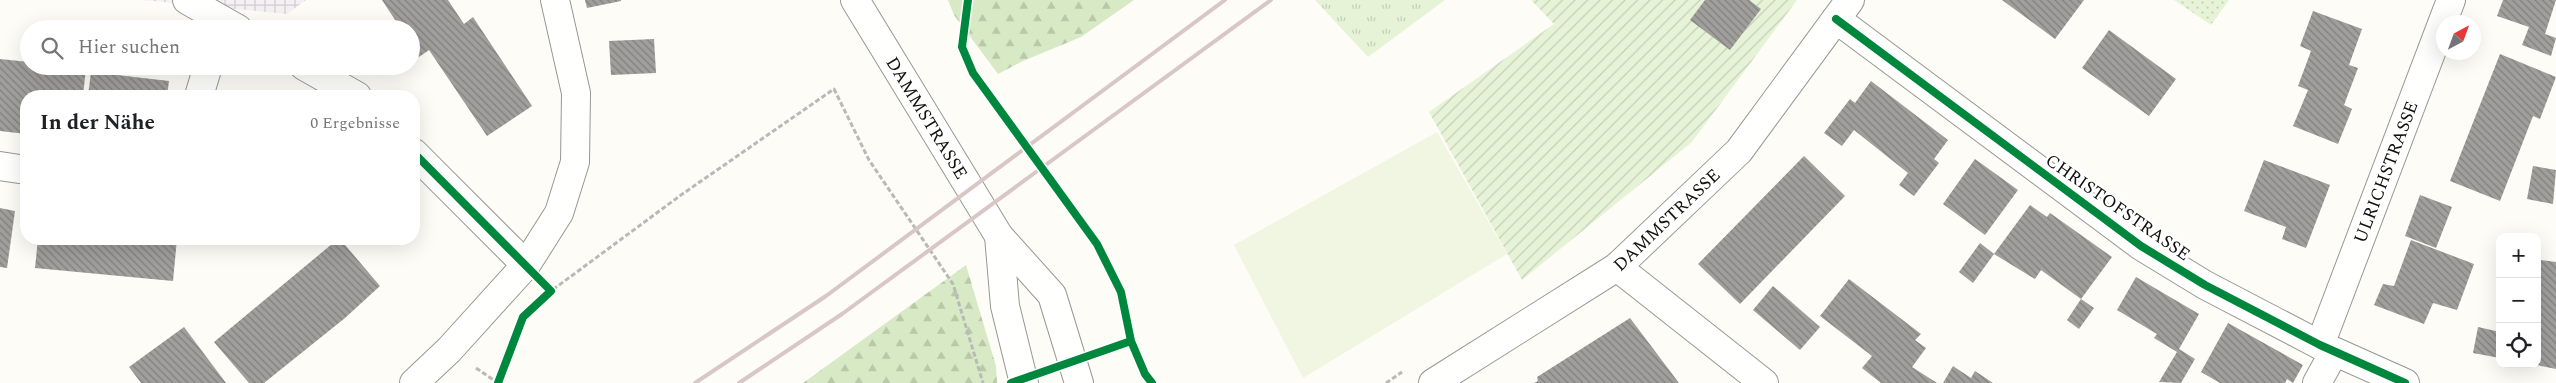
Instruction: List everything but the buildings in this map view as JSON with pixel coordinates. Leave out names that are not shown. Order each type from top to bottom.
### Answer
[{"type":"street","points":[[187,0],[217,20]]},
{"type":"street","points":[[414,383],[449,350],[526,264],[559,213],[575,162],[576,93],[554,0]]},
{"type":"street","name":"DAMMSTRASSE","points":[[855,0],[999,236],[1052,295],[1079,383]]},
{"type":"street","name":"ULRICHSTRASSE","points":[[2317,383],[2327,349],[2451,0]]},
{"type":"street","name":"DAMMSTRASSE","points":[[1433,383],[1617,267],[1739,152],[1843,10]]},
{"type":"street","name":"CHRISTOFSTRASSE","points":[[1843,10],[2141,246],[2205,285],[2327,349],[2405,383]]},
{"type":"street","points":[[201,90],[205,75]]},
{"type":"street","points":[[320,75],[346,90]]},
{"type":"street","points":[[420,159],[526,264]]},
{"type":"street","points":[[0,166],[20,169]]},
{"type":"street","name":"DAMMSTRASSE","points":[[999,236],[1005,306],[1024,383]]},
{"type":"street","points":[[1617,267],[1764,383]]},
{"type":"path","points":[[962,47],[968,0]]},
{"type":"path","points":[[544,298],[681,195],[834,89],[869,160],[952,284],[983,383]]},
{"type":"path","points":[[498,383],[523,317]]},
{"type":"path","points":[[1386,383],[1410,367]]},
{"type":"shaded area","points":[[142,0],[306,0],[287,14]]},
{"type":"green space","points":[[948,0],[1134,0],[1081,37],[1023,61],[998,74],[954,15]]},
{"type":"green space","points":[[1315,0],[1445,0],[1368,57]]},
{"type":"green space","points":[[1531,0],[1797,0],[1692,142],[1522,280],[1429,112],[1554,24]]},
{"type":"green space","points":[[2174,0],[2229,0],[2211,25]]},
{"type":"green space","points":[[1437,132],[1507,254],[1303,378],[1234,245]]},
{"type":"green space","points":[[966,265],[996,366],[997,383],[803,383]]},
{"type":"railway","points":[[695,383],[826,296],[1225,0]]},
{"type":"railway","points":[[739,383],[842,314],[1271,0]]},
{"type":"cycle path","points":[[968,0],[962,47],[973,73],[1097,244],[1121,292],[1131,341],[1145,374],[1152,383]]},
{"type":"cycle path","points":[[1836,19],[2141,246],[2205,285],[2320,345],[2405,383]]},
{"type":"cycle path","points":[[420,159],[551,291],[523,317],[498,383]]},
{"type":"cycle path","points":[[1011,383],[1131,341]]}]
